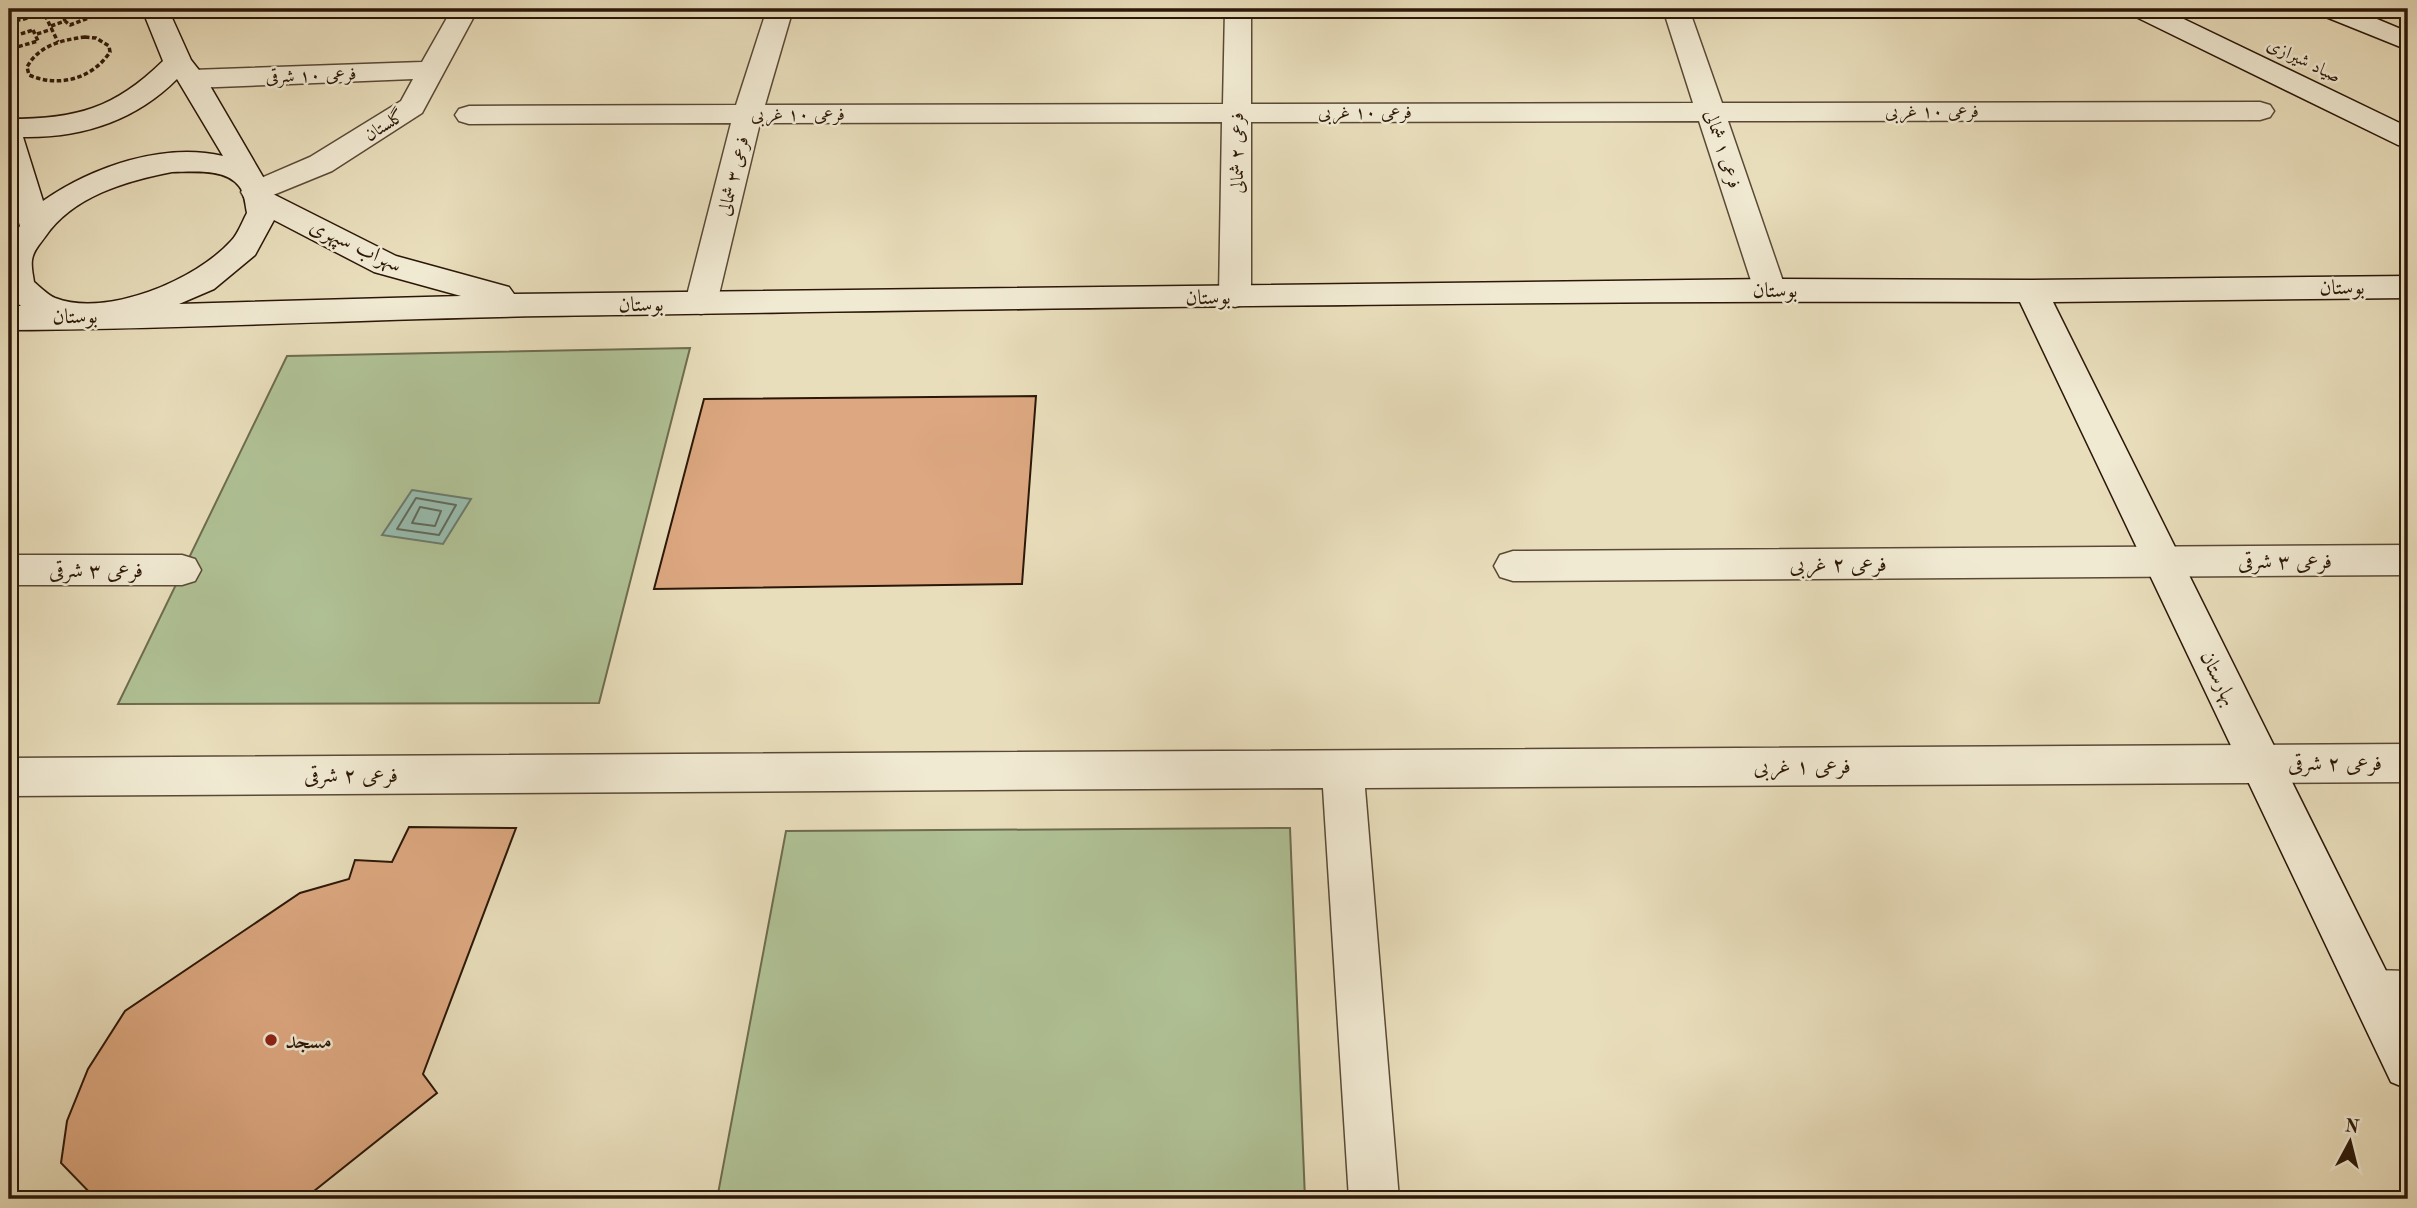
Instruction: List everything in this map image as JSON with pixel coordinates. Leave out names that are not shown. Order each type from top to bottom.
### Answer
[{"type":"street","points":[[155,9],[185,71],[256,192]]},
{"type":"street","name":"گلستان","points":[[256,192],[321,164],[412,107],[465,9]]},
{"type":"street","name":"فرعی ۳ شمالی","points":[[701,303],[748,114],[780,9]]},
{"type":"street","name":"فرعی ۲ شمالی","points":[[1235,296],[1238,9]]},
{"type":"street","name":"فرعی ۱ شمالی","points":[[1676,9],[1770,290]]},
{"type":"street","points":[[2142,9],[2267,67],[2408,138]]},
{"type":"street","points":[[2198,9],[2267,67],[2377,96]]},
{"type":"street","name":"صیاد شیرازی","points":[[2198,9],[2408,111]]},
{"type":"street","points":[[2332,9],[2408,42]]},
{"type":"street","name":"فرعی ۱۰ شرقی","points":[[185,71],[431,70]]},
{"type":"street","points":[[9,128],[49,129],[77,125],[138,100],[156,86],[185,71]]},
{"type":"street","name":"فرعی ۱۰ غربی","points":[[469,115],[2260,111]]},
{"type":"street","points":[[9,138],[24,233]]},
{"type":"street","name":"سهراب سپهری","points":[[256,192],[262,213],[244,247],[203,281],[147,305],[87,316],[44,307],[18,286],[16,257],[24,233],[62,202],[96,183],[134,169],[172,162],[207,162],[235,170],[256,192],[385,264],[537,305]]},
{"type":"street","name":"بوستان","points":[[9,318],[242,315],[537,305],[1770,290],[2031,291],[2408,287]]},
{"type":"street","name":"بهارستان","points":[[2031,291],[2261,763],[2391,993],[2408,1065]]},
{"type":"street","name":"فرعی ۳ شرقی","points":[[2162,562],[2408,560]]},
{"type":"street","name":"فرعی ۲ غربی","points":[[1513,566],[2162,562]]},
{"type":"street","name":"فرعی ۳ شرقی","points":[[9,570],[183,570]]},
{"type":"street","name":"فرعی ۲ شرقی","points":[[2261,763],[2408,763]]},
{"type":"street","name":"فرعی ۱ غربی","points":[[694,773],[2261,763]]},
{"type":"street","points":[[1343,769],[1374,1199]]},
{"type":"street","name":"فرعی ۲ شرقی","points":[[9,777],[694,773]]},
{"type":"path","points":[[82,9],[91,17],[70,25],[65,21],[63,15],[82,9]]},
{"type":"path","points":[[9,19],[21,20],[43,11],[58,42]]},
{"type":"path","points":[[37,34],[65,21]]},
{"type":"path","points":[[33,30],[37,34],[38,41],[17,47],[11,37],[33,30]]},
{"type":"path","points":[[85,37],[96,38],[109,46],[110,52],[100,66],[75,78],[47,82],[29,75],[29,62],[36,54],[58,42],[85,37]]},
{"type":"shaded area","points":[[690,348],[599,703],[118,704],[287,356]]},
{"type":"shaded area","points":[[1290,828],[1305,1199],[717,1199],[786,831]]},
{"type":"water","points":[[412,490],[471,499],[443,544],[382,535]]},
{"type":"building","points":[[1036,396],[1022,584],[654,589],[704,399]]},
{"type":"building","name":"مسجد","points":[[409,827],[516,828],[423,1074],[437,1093],[304,1199],[96,1199],[61,1163],[67,1121],[88,1069],[125,1011],[300,893],[349,879],[355,860],[392,862]]},
{"type":"place","name":"مسجد","points":[[271,1040]]}]
